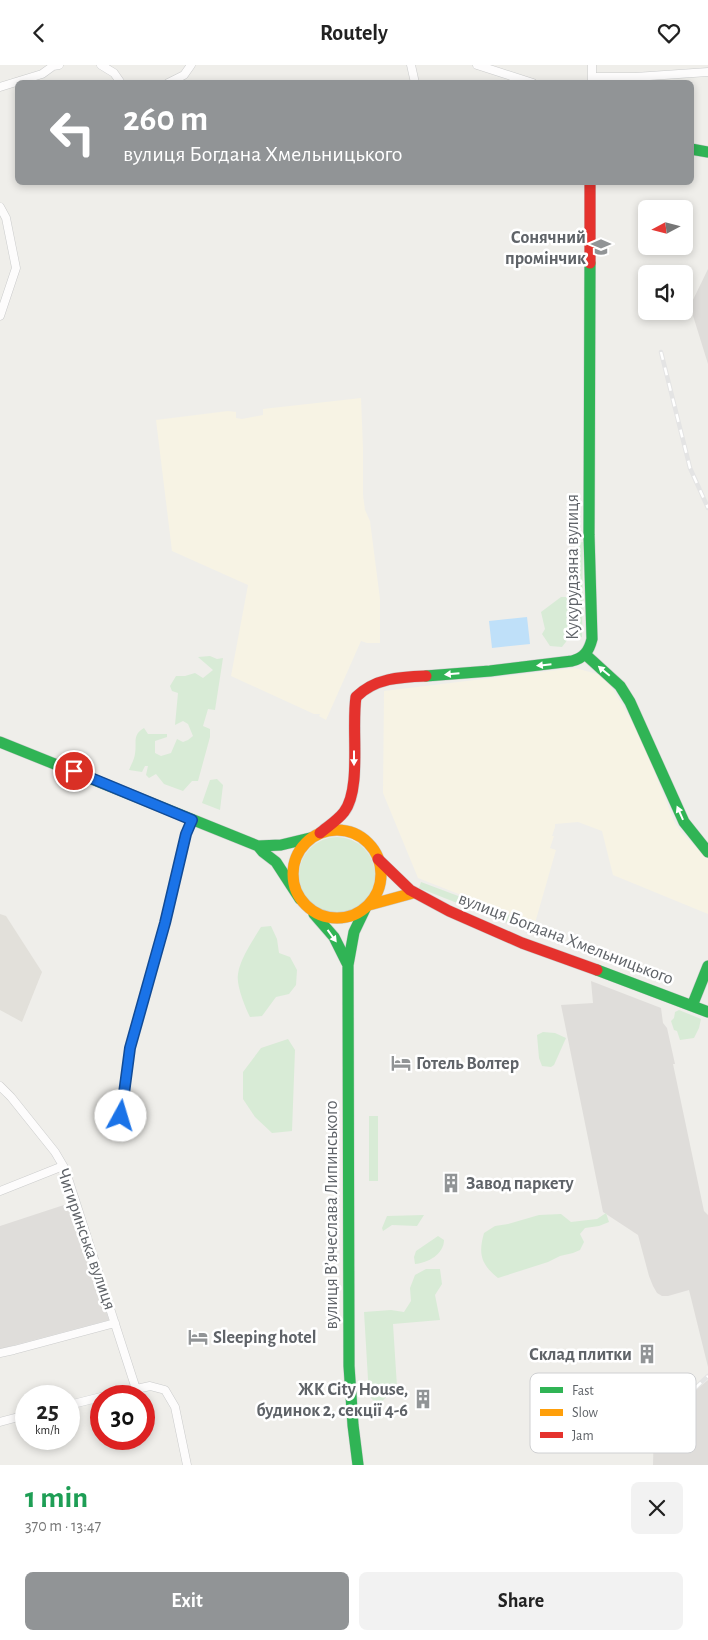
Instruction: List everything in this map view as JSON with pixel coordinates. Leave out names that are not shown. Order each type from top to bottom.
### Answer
[{"type":"main road","points":[[694,150],[708,152]]},
{"type":"main road","name":"Кукурудзяна вулиця","points":[[317,835],[344,812],[350,797],[354,781],[354,709],[356,697],[363,690],[371,685],[393,678],[490,671],[572,661],[586,655],[590,648],[592,639],[589,535],[590,185]]},
{"type":"main road","points":[[586,655],[608,673],[625,694],[684,822],[708,852]]},
{"type":"main road","points":[[0,742],[258,846],[281,845],[331,830],[341,830],[361,837],[370,844],[381,869],[379,888],[367,907]]},
{"type":"main road","points":[[300,899],[293,880],[294,865],[306,843],[317,835]]},
{"type":"main road","points":[[258,846],[276,862],[300,899],[311,910],[328,918],[348,917],[367,907],[413,893]]},
{"type":"main road","name":"вулиця Богдана Хмельницького","points":[[378,859],[413,893],[446,911],[708,1012]]},
{"type":"main road","name":"вулиця Вʼячеслава Липинського","points":[[358,1465],[349,1366],[348,965],[354,931],[367,907]]},
{"type":"main road","name":"вулиця Вʼячеслава Липинського","points":[[311,910],[334,937],[348,965]]},
{"type":"main road","points":[[692,1006],[708,967]]},
{"type":"street","points":[[23,80],[42,74],[53,66],[59,65]]},
{"type":"street","points":[[101,65],[114,73],[119,80]]},
{"type":"street","points":[[174,80],[184,75],[191,65]]},
{"type":"street","points":[[411,65],[414,80]]},
{"type":"street","points":[[477,65],[524,80]]},
{"type":"street","points":[[592,65],[592,80],[708,72]]},
{"type":"street","points":[[0,87],[15,82]]},
{"type":"street","points":[[0,207],[6,218],[16,268],[0,316]]},
{"type":"street","points":[[121,1116],[130,1048],[165,923],[186,834],[192,820]]},
{"type":"street","name":"Чигиринська вулиця","points":[[0,1086],[55,1152],[72,1185],[135,1385]]},
{"type":"street","points":[[0,1191],[63,1166]]},
{"type":"street","name":"Чигиринська вулиця","points":[[0,1353],[115,1323]]},
{"type":"street","points":[[155,1387],[165,1390],[175,1407],[187,1465]]},
{"type":"street","points":[[0,1421],[15,1418]]},
{"type":"shaded area","points":[[708,269],[708,364],[693,316],[693,300]]},
{"type":"shaded area","points":[[361,398],[363,495],[365,510],[370,521],[380,599],[380,643],[361,641],[326,720],[319,716],[320,714],[314,714],[231,676],[248,585],[172,551],[156,420],[228,411],[236,412],[236,418],[242,419],[263,415],[263,409]]},
{"type":"shaded area","points":[[575,668],[605,676],[639,733],[674,821],[681,832],[708,859],[708,914],[613,875],[602,831],[578,822],[555,824],[550,848],[556,850],[535,923],[418,878],[383,793],[384,691]]},
{"type":"shaded area","points":[[0,914],[6,916],[42,972],[22,1022],[0,1010]]},
{"type":"shaded area","points":[[591,981],[661,1008],[663,1023],[667,1028],[675,1064],[673,1064],[704,1211],[708,1215],[708,1367],[689,1290],[668,1296],[662,1296],[657,1293],[649,1276],[638,1235],[603,1212],[561,1005],[593,1003]]},
{"type":"shaded area","points":[[70,1203],[109,1320],[0,1349],[0,1226]]},
{"type":"shaded area","points":[[708,1380],[708,1465],[653,1465],[653,1453],[696,1453],[696,1390]]},
{"type":"green space","points":[[583,542],[582,637],[577,638],[577,543]]},
{"type":"green space","points":[[561,597],[568,597],[570,601],[571,633],[562,647],[550,646],[542,634],[545,629],[541,612]]},
{"type":"green space","points":[[210,656],[217,659],[223,658],[215,710],[208,709],[203,726],[210,729],[210,737],[198,781],[192,781],[183,791],[164,784],[156,774],[149,778],[146,775],[148,766],[145,766],[142,772],[129,770],[135,756],[136,736],[144,728],[148,734],[167,734],[167,737],[155,741],[155,753],[161,756],[171,753],[177,739],[183,742],[193,736],[188,724],[183,721],[175,725],[178,693],[172,691],[170,686],[176,676],[195,673],[203,678],[213,670],[198,657]]},
{"type":"green space","points":[[217,779],[223,785],[220,810],[202,803],[210,780]]},
{"type":"green space","points":[[337,837],[352,840],[364,848],[372,860],[375,875],[372,890],[364,902],[352,910],[337,913],[322,910],[310,902],[302,890],[299,875],[302,860],[310,848],[322,840]]},
{"type":"green space","points":[[421,882],[517,918],[518,927],[419,888]]},
{"type":"green space","points":[[271,926],[277,939],[279,953],[290,957],[297,970],[296,985],[289,994],[276,997],[262,1016],[250,1017],[240,990],[239,968],[261,927]]},
{"type":"green space","points":[[679,1010],[701,1019],[694,1038],[680,1040],[677,1031],[674,1030],[671,1021],[674,1018],[675,1012]]},
{"type":"green space","points":[[543,1032],[555,1033],[566,1038],[554,1065],[551,1067],[542,1066],[539,1058],[537,1035]]},
{"type":"green space","points":[[288,1039],[295,1050],[292,1131],[272,1133],[255,1117],[243,1099],[243,1072],[261,1048]]},
{"type":"green space","points":[[369,1116],[378,1116],[378,1181],[369,1181]]},
{"type":"green space","points":[[606,1213],[609,1222],[585,1228],[580,1234],[584,1242],[580,1250],[573,1253],[498,1278],[488,1268],[482,1258],[481,1247],[484,1233],[495,1226],[539,1215],[561,1214],[571,1222],[597,1219]]},
{"type":"green space","points":[[424,1215],[417,1226],[392,1225],[383,1231],[382,1228],[387,1216]]},
{"type":"green space","points":[[438,1236],[444,1240],[441,1250],[430,1260],[415,1264],[414,1257],[416,1251]]},
{"type":"green space","points":[[426,1269],[440,1269],[442,1284],[435,1295],[440,1320],[393,1324],[397,1387],[378,1405],[369,1396],[364,1312],[391,1310],[404,1312],[411,1301],[410,1288],[415,1275]]},
{"type":"water","points":[[527,617],[530,644],[492,648],[489,621]]},
{"type":"railway","points":[[661,352],[690,468],[708,508]]},
{"type":"railway","points":[[696,1387],[708,1376]]},
{"type":"traffic: fast","points":[[694,150],[708,152]]},
{"type":"traffic: fast","points":[[426,676],[490,671],[572,661],[583,656],[589,647],[592,639],[589,535],[590,263]]},
{"type":"traffic: fast","points":[[586,655],[620,686],[630,702],[684,822],[708,852]]},
{"type":"traffic: fast","points":[[0,742],[258,846],[276,862],[300,899]]},
{"type":"traffic: fast","points":[[258,846],[281,845],[310,838]]},
{"type":"traffic: fast","points":[[358,1465],[349,1366],[348,965],[354,932],[365,909]]},
{"type":"traffic: fast","points":[[314,914],[334,937],[347,963]]},
{"type":"traffic: fast","points":[[692,1006],[708,966]]},
{"type":"traffic: fast","points":[[597,970],[708,1012]]},
{"type":"traffic: slow","points":[[337,830],[354,833],[368,843],[378,857],[381,874],[378,891],[368,905],[354,915],[337,918],[320,915],[306,905],[296,891],[293,874],[296,857],[306,843],[320,833],[337,830]]},
{"type":"traffic: slow","points":[[369,905],[413,893]]},
{"type":"traffic: jam","points":[[590,185],[590,263]]},
{"type":"traffic: jam","points":[[320,833],[342,815],[353,789],[356,697],[380,682],[397,678],[426,676]]},
{"type":"traffic: jam","points":[[378,859],[410,890],[449,911],[522,943],[597,970]]},
{"type":"place","name":"Сонячний промінчик","points":[[601,247]]},
{"type":"place","name":"Готель Волтер","points":[[401,1063]]},
{"type":"place","name":"Завод паркету","points":[[451,1183]]},
{"type":"place","name":"Sleeping hotel","points":[[198,1337]]},
{"type":"place","name":"Склад плитки","points":[[647,1354]]},
{"type":"place","name":"ЖК City House, будинок 2, секції 4-6","points":[[423,1399]]},
{"type":"route","points":[[74,771],[192,820],[186,834],[165,923],[130,1048],[121,1116]]}]
